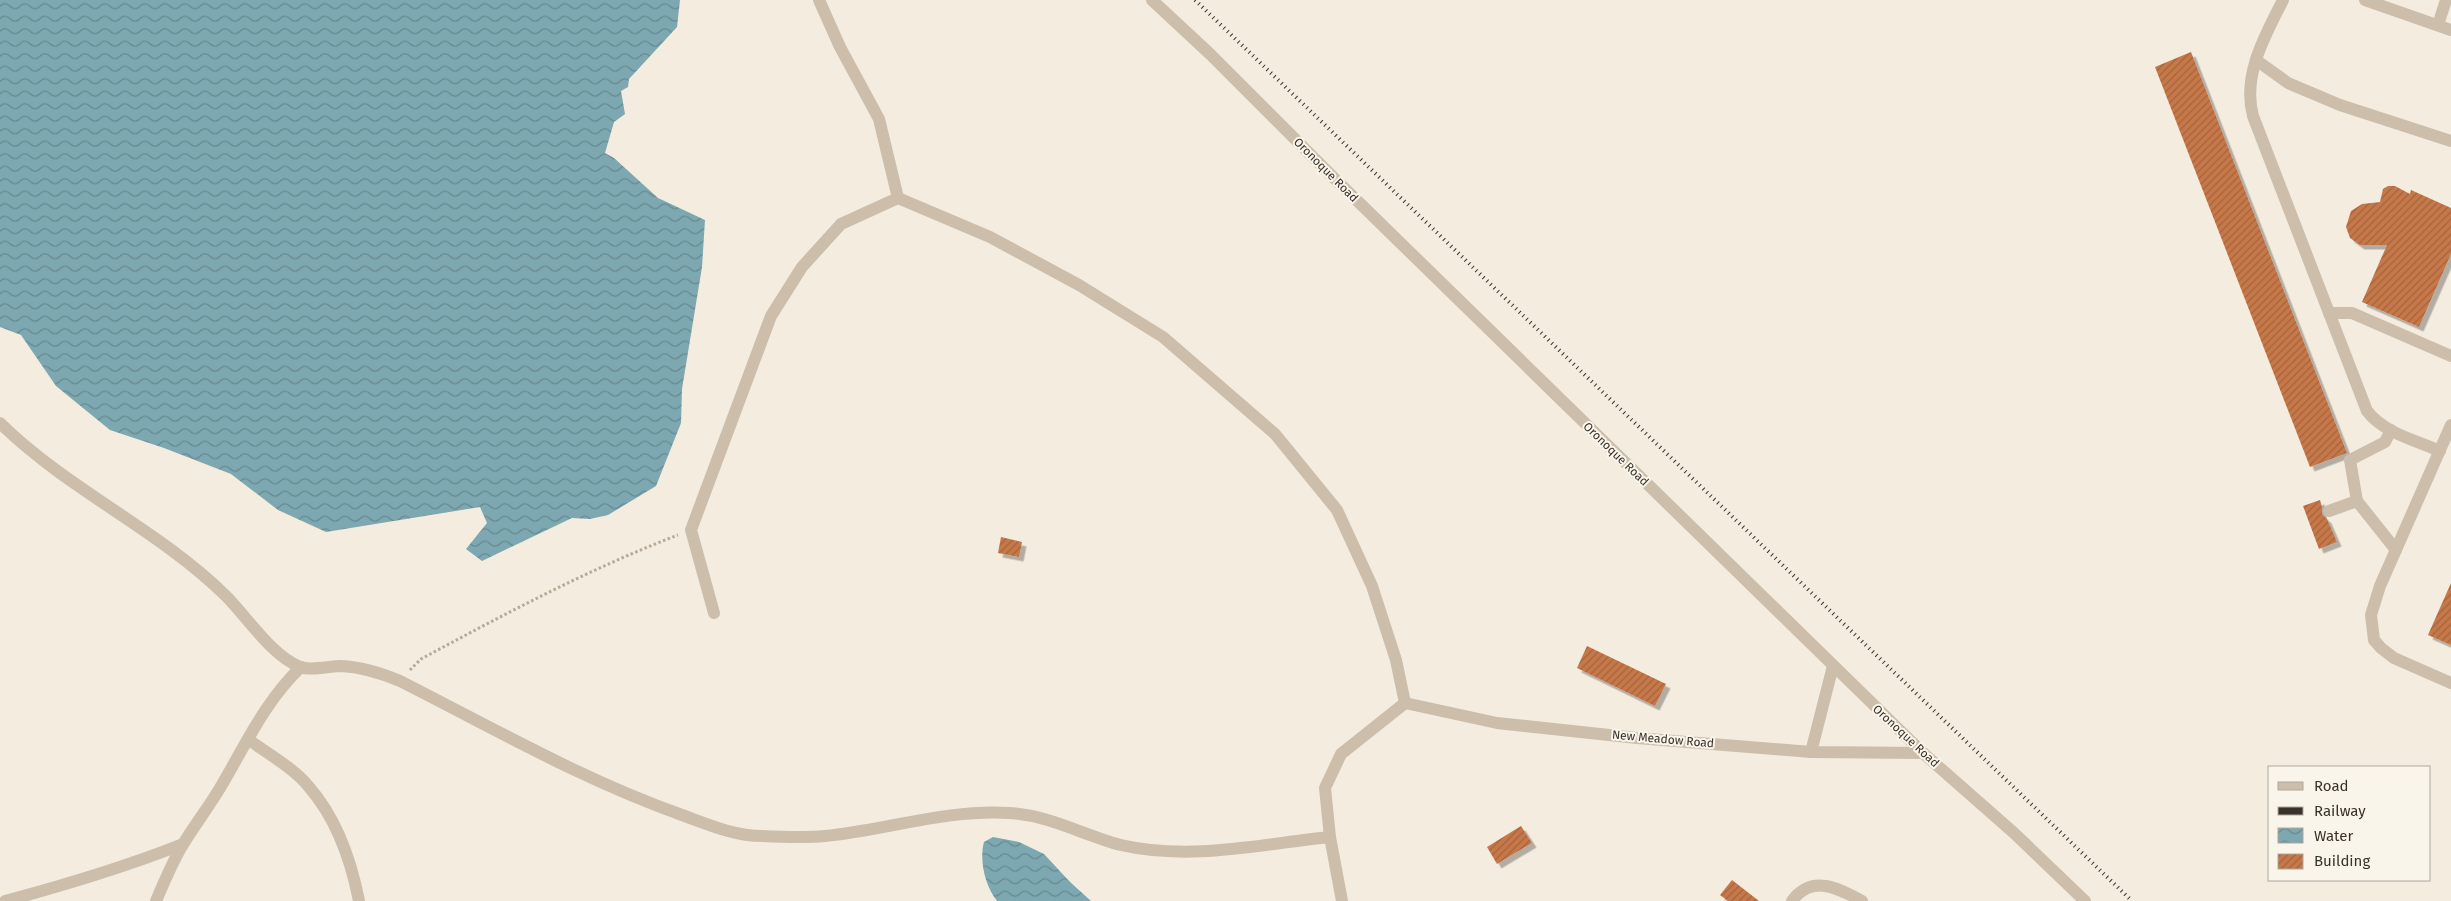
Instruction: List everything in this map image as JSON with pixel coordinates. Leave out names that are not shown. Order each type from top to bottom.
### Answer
[{"type":"street","points":[[818,0],[840,47],[879,119],[898,198]]},
{"type":"street","name":"Oronoque Road","points":[[1152,0],[1210,54],[1351,195],[1923,753],[2014,833],[2085,901]]},
{"type":"street","points":[[2283,0],[2256,60],[2248,94],[2253,116],[2368,411],[2379,424],[2440,451]]},
{"type":"street","points":[[2365,0],[2451,30]]},
{"type":"street","points":[[2438,25],[2446,0]]},
{"type":"street","points":[[2256,60],[2288,83],[2340,105],[2451,141]]},
{"type":"street","points":[[714,613],[691,530],[771,316],[796,276],[841,224],[898,198],[990,237],[1078,285],[1163,337],[1275,434],[1337,510],[1372,586],[1396,660],[1405,703],[1341,754],[1325,788],[1330,837],[1342,901]]},
{"type":"street","points":[[2329,313],[2352,313],[2451,356]]},
{"type":"street","points":[[0,423],[34,454],[83,491],[178,555],[206,578],[284,656],[301,667],[342,666],[367,669],[400,681],[563,765],[625,793],[721,829],[759,836],[825,836],[959,814],[1009,813],[1040,817],[1121,844],[1167,852],[1212,851],[1330,837]]},
{"type":"street","points":[[2451,425],[2374,601],[2372,615],[2374,640],[2394,658],[2451,683]]},
{"type":"street","points":[[2391,430],[2385,442],[2350,460],[2357,502],[2396,550]]},
{"type":"street","points":[[2329,512],[2357,502]]},
{"type":"street","points":[[1811,752],[1833,666]]},
{"type":"street","points":[[156,901],[183,844],[212,802],[281,686],[301,667]]},
{"type":"street","name":"New Meadow Road","points":[[1405,703],[1496,723],[1637,738],[1811,752],[1923,753]]},
{"type":"street","points":[[249,740],[308,786],[329,816],[352,864],[358,901]]},
{"type":"street","points":[[5,901],[74,882],[149,858],[183,844]]},
{"type":"street","points":[[1792,901],[1799,892],[1814,886],[1836,888],[1862,901]]},
{"type":"path","points":[[400,681],[421,659],[518,606],[636,552],[691,530]]},
{"type":"water","points":[[0,0],[680,0],[677,27],[629,79],[628,87],[621,91],[625,114],[614,122],[605,153],[614,158],[658,198],[705,220],[702,267],[682,389],[681,423],[656,486],[608,515],[590,519],[572,518],[482,561],[466,549],[487,523],[480,507],[326,532],[278,510],[231,474],[164,448],[110,430],[56,386],[21,335],[0,327]]},
{"type":"water","points":[[993,837],[1019,842],[1044,854],[1091,901],[997,901],[986,880],[982,857],[984,842]]},
{"type":"building","points":[[2191,52],[2347,453],[2310,467],[2155,67]]},
{"type":"building","points":[[2388,186],[2395,186],[2410,194],[2411,190],[2451,208],[2451,254],[2419,327],[2362,302],[2387,245],[2360,245],[2350,238],[2346,227],[2351,211],[2362,204],[2380,202],[2383,189]]},
{"type":"building","points":[[2320,500],[2322,514],[2327,519],[2337,542],[2319,549],[2303,506]]},
{"type":"building","points":[[1001,537],[1022,542],[1019,557],[998,553]]},
{"type":"building","points":[[2451,583],[2451,645],[2428,635]]},
{"type":"building","points":[[1587,646],[1666,684],[1655,706],[1577,668]]},
{"type":"building","points":[[1521,826],[1532,843],[1497,864],[1487,847]]},
{"type":"building","points":[[1732,880],[1759,901],[1728,901],[1720,895]]},
{"type":"railway","points":[[1195,0],[2132,901]]}]
